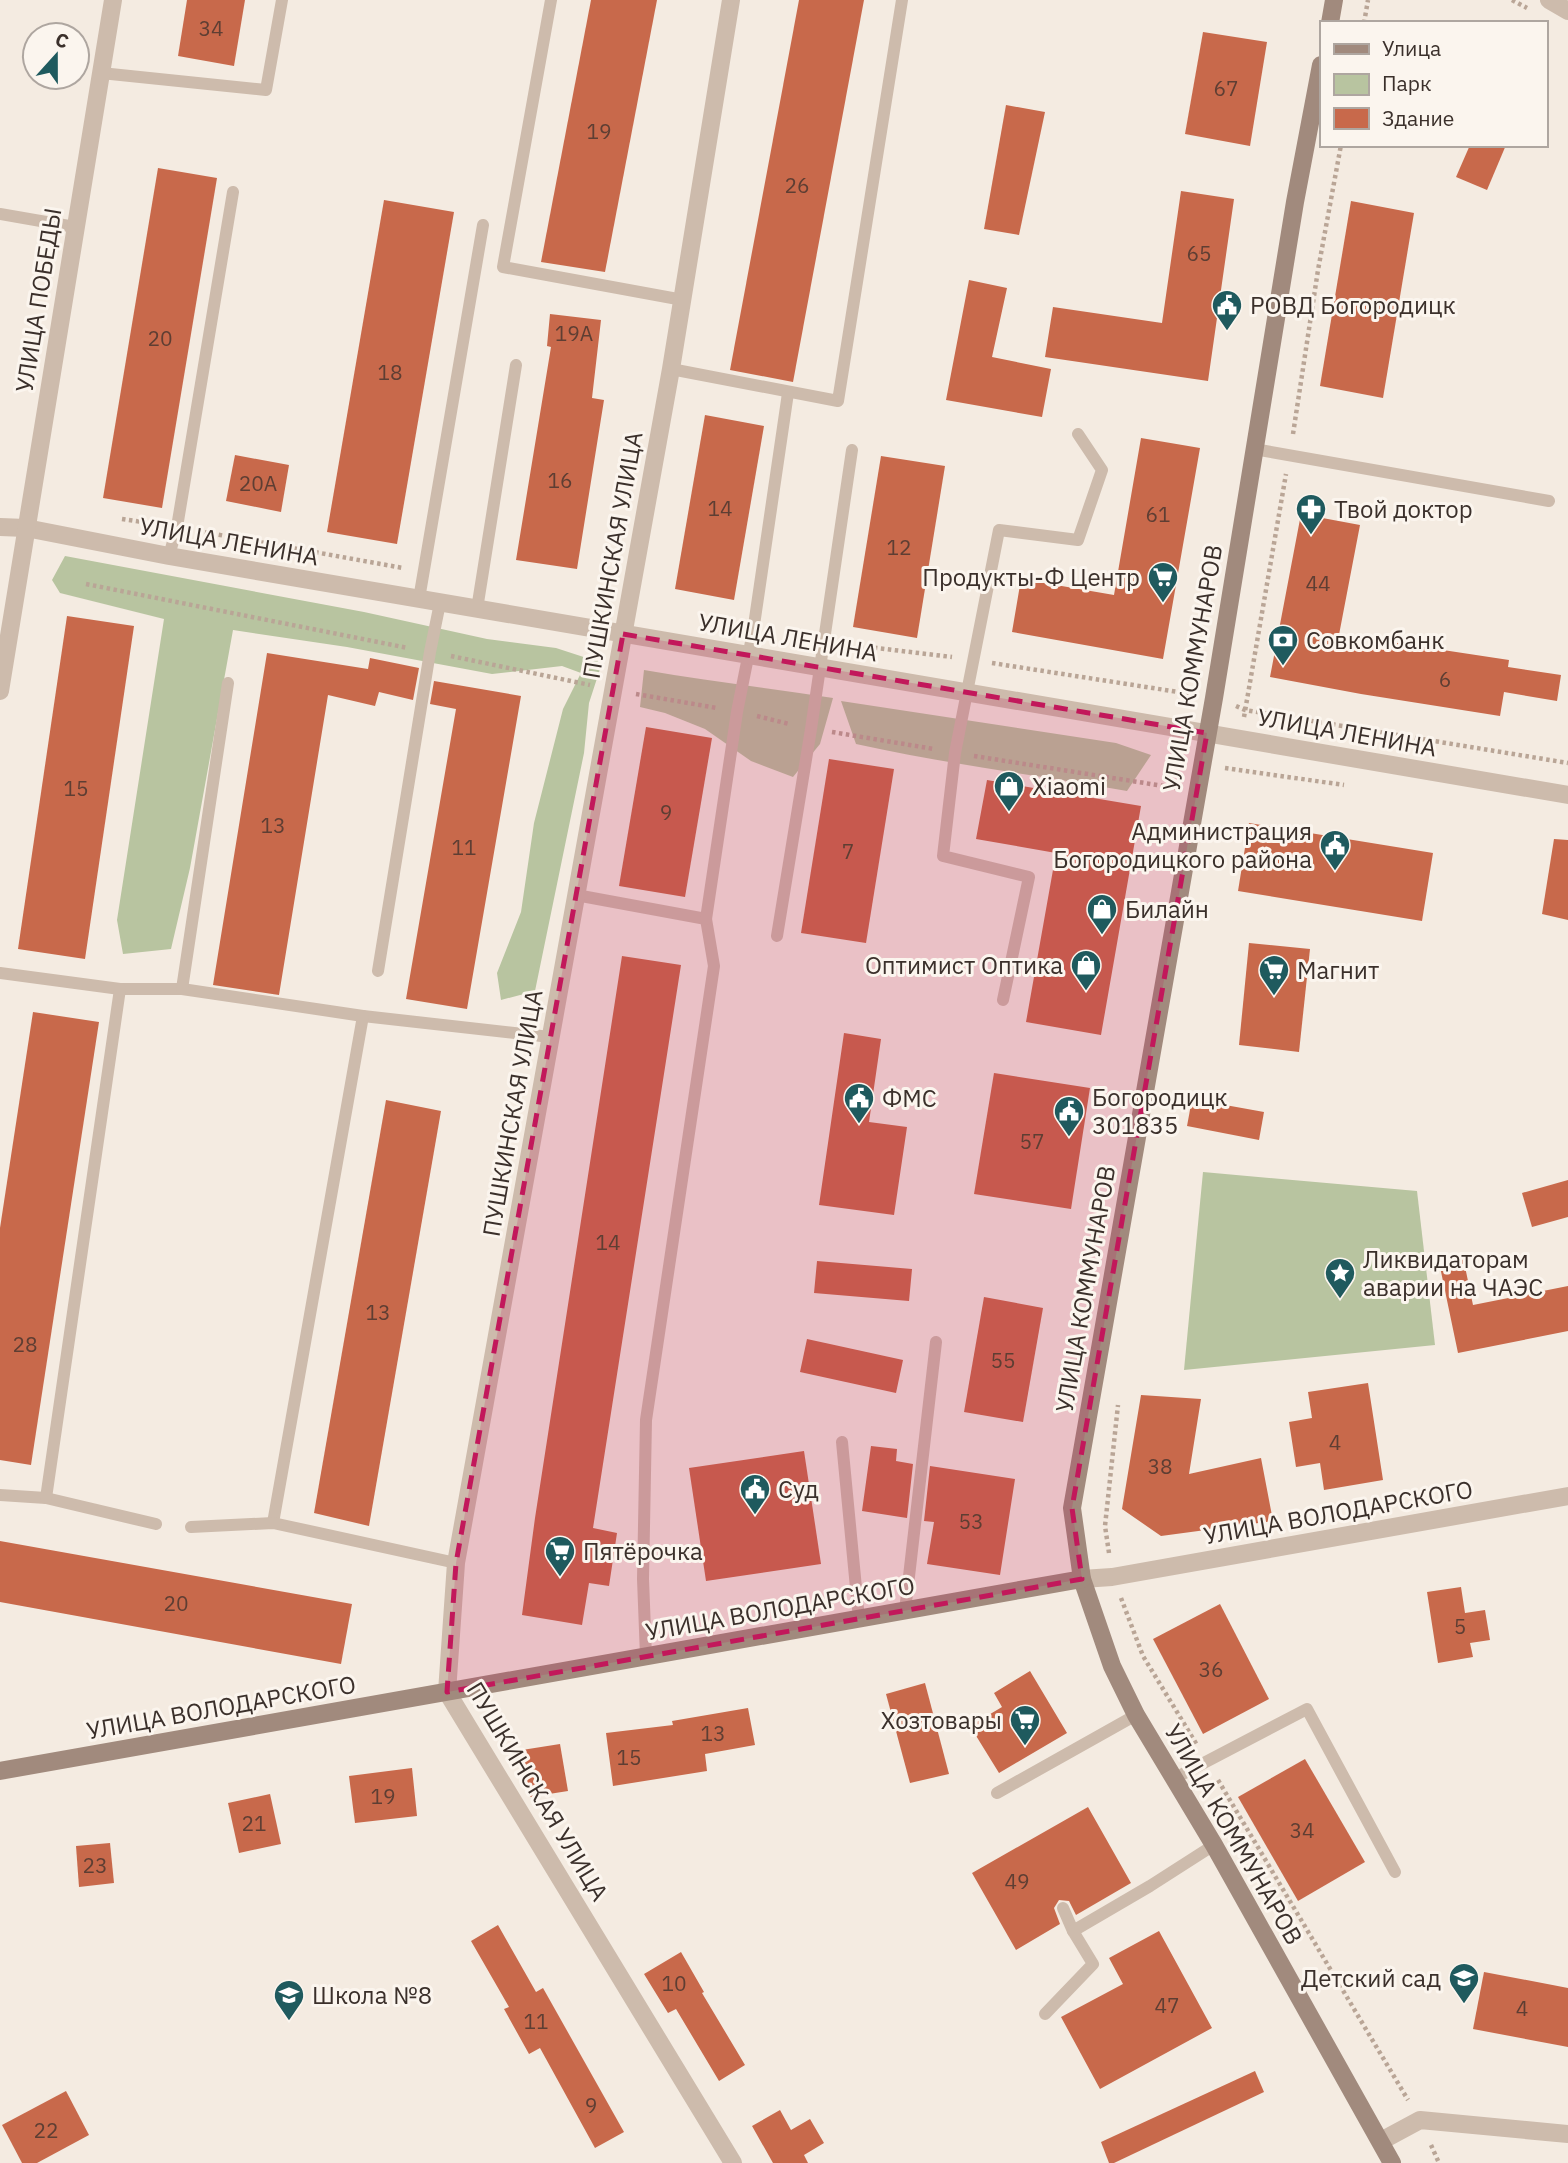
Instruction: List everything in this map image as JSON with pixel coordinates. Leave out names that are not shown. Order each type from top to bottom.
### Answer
[{"type":"main road","points":[[1329,21],[1334,0]]},
{"type":"main road","name":"УЛИЦА КОММУНАРОВ","points":[[1320,70],[1295,202],[1072,1507],[1082,1580],[1112,1666],[1136,1715],[1214,1845],[1392,2163]]},
{"type":"main road","name":"УЛИЦА ВОЛОДАРСКОГО","points":[[0,1771],[1082,1580]]},
{"type":"street","name":"УЛИЦА ПОБЕДЫ","points":[[0,691],[113,0]]},
{"type":"street","name":"ПУШКИНСКАЯ УЛИЦА","points":[[731,0],[671,369],[456,1563],[447,1692],[733,2163]]},
{"type":"street","points":[[1549,0],[1568,11]]},
{"type":"street","name":"УЛИЦА ЛЕНИНА","points":[[0,527],[26,528],[440,603],[1568,794]]},
{"type":"street","name":"УЛИЦА ВОЛОДАРСКОГО","points":[[1082,1580],[1112,1577],[1568,1496]]},
{"type":"street","points":[[1381,2141],[1420,2120],[1568,2134]]},
{"type":"lane","points":[[101,73],[266,90],[282,0]]},
{"type":"lane","points":[[551,0],[503,267],[683,300]]},
{"type":"lane","points":[[671,369],[838,401],[902,0]]},
{"type":"lane","points":[[169,556],[177,527],[233,192]]},
{"type":"lane","points":[[0,214],[75,227]]},
{"type":"lane","points":[[419,599],[483,225]]},
{"type":"lane","points":[[477,609],[516,365]]},
{"type":"lane","points":[[646,1656],[643,1566],[646,1420],[714,966],[706,919],[788,393]]},
{"type":"lane","points":[[1003,1000],[1029,877],[943,856],[955,753],[999,530],[1078,540],[1102,470],[1078,433]]},
{"type":"lane","points":[[1254,449],[1549,501]]},
{"type":"lane","points":[[777,936],[852,450]]},
{"type":"lane","points":[[378,971],[440,603]]},
{"type":"lane","points":[[182,989],[228,683]]},
{"type":"lane","points":[[576,895],[706,919]]},
{"type":"lane","points":[[0,973],[120,989],[182,989],[363,1016],[550,1038]]},
{"type":"lane","points":[[47,1498],[120,989]]},
{"type":"lane","points":[[273,1523],[363,1016]]},
{"type":"lane","points":[[905,1611],[936,1342]]},
{"type":"lane","points":[[842,1442],[859,1619]]},
{"type":"lane","points":[[0,1495],[47,1498],[156,1524]]},
{"type":"lane","points":[[191,1527],[273,1523],[456,1563]]},
{"type":"lane","points":[[1175,1778],[1307,1709],[1395,1872]]},
{"type":"lane","points":[[996,1793],[1136,1715]]},
{"type":"lane","points":[[1073,1931],[1214,1845]]},
{"type":"lane","points":[[1045,2014],[1093,1964],[1063,1908]]},
{"type":"path","points":[[1364,21],[1368,0]]},
{"type":"path","points":[[1224,781],[1227,767],[1243,739],[1245,710],[1341,147]]},
{"type":"path","points":[[1118,1402],[1105,1526],[1112,1577],[1143,1656],[1420,2120],[1440,2163]]},
{"type":"highlighted area","points":[[623,634],[1207,733],[1072,1508],[1082,1579],[447,1692],[456,1563]]},
{"type":"green space","points":[[65,556],[364,612],[487,639],[556,648],[602,663],[589,703],[584,753],[535,991],[501,1000],[497,973],[521,912],[534,823],[563,709],[581,673],[562,666],[492,674],[347,647],[233,630],[190,868],[171,949],[123,954],[117,920],[164,619],[60,593],[52,580]]},
{"type":"green space","points":[[644,670],[833,698],[820,744],[793,777],[751,761],[705,729],[665,713],[640,707]]},
{"type":"green space","points":[[841,701],[1116,743],[1151,755],[1127,791],[958,763],[856,744]]},
{"type":"green space","points":[[1203,1172],[1417,1191],[1435,1345],[1184,1370]]},
{"type":"building","points":[[187,0],[245,0],[234,66],[178,56]]},
{"type":"building","points":[[591,0],[657,0],[605,272],[541,262]]},
{"type":"building","points":[[799,0],[864,0],[793,382],[730,370]]},
{"type":"building","points":[[1203,32],[1267,42],[1250,146],[1185,134]]},
{"type":"building","points":[[1006,105],[1045,112],[1019,235],[984,229]]},
{"type":"building","points":[[1469,147],[1505,147],[1487,190],[1456,177]]},
{"type":"building","points":[[158,168],[217,178],[162,508],[103,498]]},
{"type":"building","points":[[1181,191],[1234,199],[1208,381],[1045,357],[1053,307],[1162,323]]},
{"type":"building","points":[[384,200],[454,212],[397,544],[327,532]]},
{"type":"building","points":[[1351,201],[1414,213],[1383,398],[1320,386]]},
{"type":"building","points":[[969,280],[1007,288],[992,357],[1051,369],[1042,417],[946,400]]},
{"type":"building","points":[[550,314],[601,320],[592,398],[604,400],[577,569],[516,560],[551,347],[547,346]]},
{"type":"building","points":[[705,415],[764,426],[734,600],[675,589]]},
{"type":"building","points":[[1141,438],[1200,448],[1163,659],[1012,632],[1021,579],[1114,595]]},
{"type":"building","points":[[235,455],[289,465],[281,512],[226,501]]},
{"type":"building","points":[[881,456],[945,466],[917,638],[853,627]]},
{"type":"building","points":[[1301,514],[1360,525],[1338,640],[1389,651],[1390,642],[1509,660],[1508,667],[1561,675],[1557,701],[1504,692],[1500,716],[1270,677]]},
{"type":"building","points":[[67,616],[134,626],[85,959],[18,949]]},
{"type":"building","points":[[267,653],[368,669],[370,658],[419,668],[413,700],[379,692],[375,706],[328,695],[279,995],[213,985]]},
{"type":"building","points":[[434,681],[521,696],[467,1009],[406,999],[456,709],[430,704]]},
{"type":"building","points":[[646,727],[712,738],[685,897],[619,886]]},
{"type":"building","points":[[829,759],[894,769],[866,943],[801,933]]},
{"type":"building","points":[[987,780],[1141,806],[1101,1035],[1026,1022],[1056,853],[976,839]]},
{"type":"building","name":"Администрация Богородицкого района","points":[[1249,823],[1433,853],[1422,921],[1238,891]]},
{"type":"building","points":[[1554,839],[1568,840],[1568,920],[1542,914]]},
{"type":"building","name":"Магнит","points":[[1249,943],[1310,949],[1299,1052],[1239,1045]]},
{"type":"building","points":[[622,956],[681,965],[593,1528],[617,1533],[609,1586],[589,1583],[582,1625],[522,1615]]},
{"type":"building","points":[[33,1012],[99,1022],[31,1465],[0,1460],[0,1228]]},
{"type":"building","name":"ФМС","points":[[844,1033],[881,1039],[869,1122],[907,1127],[894,1215],[819,1205]]},
{"type":"building","points":[[994,1073],[1090,1088],[1071,1209],[974,1194]]},
{"type":"building","points":[[1192,1099],[1264,1112],[1259,1140],[1187,1126]]},
{"type":"building","points":[[386,1100],[441,1111],[369,1526],[314,1513]]},
{"type":"building","points":[[1568,1180],[1568,1217],[1532,1227],[1522,1193]]},
{"type":"building","points":[[1463,1257],[1473,1305],[1568,1286],[1568,1331],[1458,1353],[1439,1262]]},
{"type":"building","points":[[817,1261],[912,1269],[909,1301],[814,1293]]},
{"type":"building","points":[[984,1297],[1043,1308],[1023,1422],[964,1412]]},
{"type":"building","points":[[807,1339],[903,1360],[896,1393],[800,1372]]},
{"type":"building","points":[[1368,1383],[1383,1480],[1324,1490],[1320,1463],[1296,1467],[1289,1422],[1312,1418],[1308,1392]]},
{"type":"building","points":[[1141,1395],[1201,1399],[1189,1474],[1261,1458],[1273,1521],[1161,1536],[1122,1509]]},
{"type":"building","points":[[871,1446],[897,1449],[896,1461],[913,1464],[907,1518],[862,1511]]},
{"type":"building","name":"Суд","points":[[804,1451],[821,1564],[706,1581],[689,1468]]},
{"type":"building","points":[[930,1466],[1015,1479],[1000,1575],[927,1564],[934,1522],[924,1521]]},
{"type":"building","points":[[0,1541],[352,1604],[341,1664],[0,1602]]},
{"type":"building","points":[[1461,1587],[1465,1613],[1485,1610],[1490,1640],[1470,1643],[1473,1657],[1438,1663],[1427,1592]]},
{"type":"building","points":[[1220,1604],[1269,1699],[1203,1734],[1153,1639]]},
{"type":"building","points":[[1030,1671],[1067,1733],[999,1773],[970,1726],[1002,1707],[994,1693]]},
{"type":"building","points":[[925,1683],[949,1774],[910,1783],[886,1694]]},
{"type":"building","points":[[748,1708],[755,1745],[705,1754],[707,1771],[613,1786],[606,1733],[673,1725],[672,1721]]},
{"type":"building","points":[[560,1744],[568,1791],[530,1797],[522,1750]]},
{"type":"building","points":[[1305,1759],[1365,1862],[1298,1901],[1238,1797]]},
{"type":"building","points":[[412,1768],[417,1816],[355,1823],[349,1776]]},
{"type":"building","points":[[270,1794],[281,1844],[239,1853],[228,1803]]},
{"type":"building","points":[[1088,1807],[1131,1883],[1076,1915],[1069,1901],[1059,1900],[1054,1908],[1060,1924],[1016,1950],[972,1873]]},
{"type":"building","points":[[110,1843],[114,1883],[79,1887],[76,1846]]},
{"type":"building","points":[[498,1925],[536,1992],[543,1988],[624,2132],[595,2148],[540,2048],[529,2054],[504,2009],[509,2007],[471,1941]]},
{"type":"building","points":[[1159,1931],[1212,2028],[1100,2089],[1061,2017],[1123,1984],[1109,1958]]},
{"type":"building","points":[[681,1952],[745,2065],[719,2081],[676,2009],[668,2013],[644,1974]]},
{"type":"building","points":[[1484,1972],[1568,1988],[1568,2047],[1473,2029]]},
{"type":"building","points":[[1255,2071],[1264,2092],[1109,2163],[1101,2142]]},
{"type":"building","points":[[66,2091],[89,2135],[37,2163],[22,2163],[2,2125]]},
{"type":"building","points":[[780,2110],[791,2130],[810,2119],[824,2143],[804,2155],[808,2163],[773,2163],[752,2126]]},
{"type":"place","name":"РОВД Богородицк","points":[[1227,332]]},
{"type":"place","name":"Твой доктор","points":[[1311,536]]},
{"type":"place","name":"Продукты-Ф Центр","points":[[1163,604]]},
{"type":"place","name":"Совкомбанк","points":[[1283,667]]},
{"type":"place","name":"Xiaomi","points":[[1009,813]]},
{"type":"place","name":"Администрация Богородицкого района","points":[[1335,872]]},
{"type":"place","name":"Билайн","points":[[1102,936]]},
{"type":"place","name":"Оптимист Оптика","points":[[1086,992]]},
{"type":"place","name":"Магнит","points":[[1274,997]]},
{"type":"place","name":"ФМС","points":[[859,1125]]},
{"type":"place","name":"Богородицк 301835","points":[[1069,1138]]},
{"type":"place","name":"Ликвидаторам аварии на ЧАЭС","points":[[1340,1300]]},
{"type":"place","name":"Суд","points":[[755,1516]]},
{"type":"place","name":"Пятёрочка","points":[[560,1578]]},
{"type":"place","name":"Хозтовары","points":[[1025,1747]]},
{"type":"place","name":"Детский сад","points":[[1464,2005]]},
{"type":"place","name":"Школа №8","points":[[289,2022]]}]
